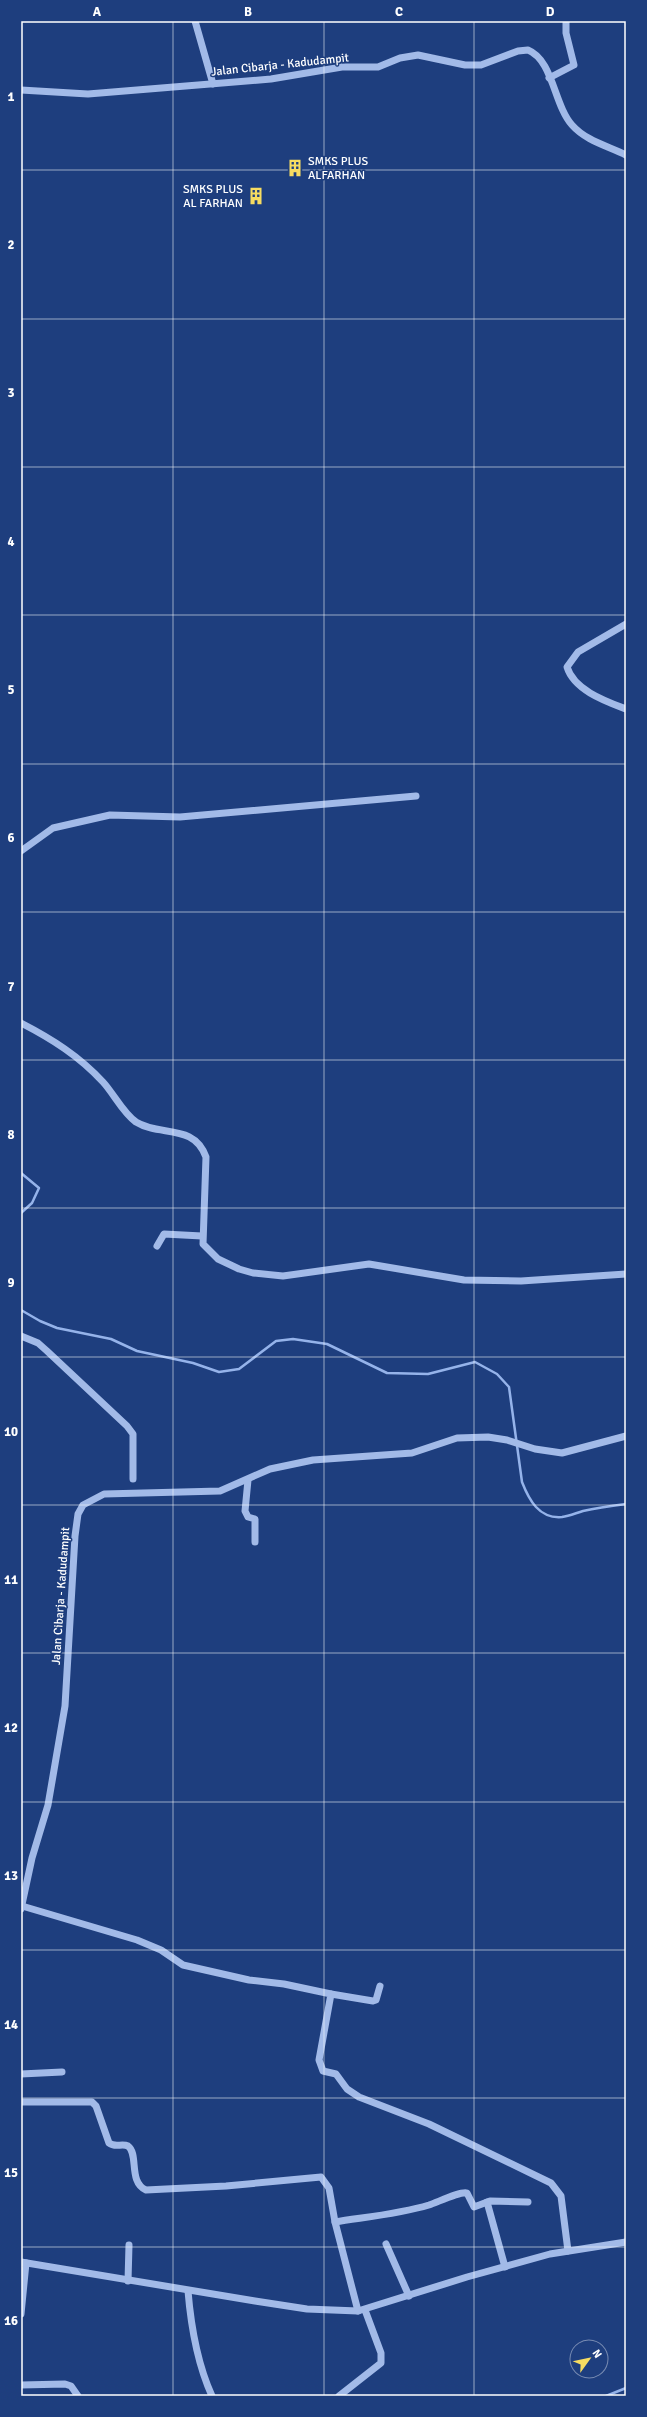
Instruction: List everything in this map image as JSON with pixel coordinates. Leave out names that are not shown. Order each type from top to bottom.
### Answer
[{"type":"street","points":[[195,21],[213,84]]},
{"type":"street","points":[[549,78],[574,65],[566,33],[566,21]]},
{"type":"street","name":"Jalan Cibarja - Kadudampit","points":[[21,90],[88,94],[271,79],[342,67],[378,67],[400,58],[418,55],[481,65],[523,50],[533,52],[539,57],[565,116],[576,130],[626,155]]},
{"type":"street","points":[[626,624],[578,652],[567,667],[570,677],[578,685],[626,709]]},
{"type":"street","points":[[21,851],[53,828],[110,815],[180,817],[416,796]]},
{"type":"street","points":[[21,1023],[57,1042],[78,1058],[103,1082],[136,1122],[185,1135],[202,1147],[206,1158],[202,1236],[205,1249],[218,1259],[253,1273],[283,1276],[369,1264],[464,1280],[521,1281],[626,1274]]},
{"type":"street","points":[[157,1246],[164,1234],[202,1236]]},
{"type":"street","points":[[21,1336],[38,1343],[128,1426],[133,1434],[132,1479]]},
{"type":"street","name":"Jalan Cibarja - Kadudampit","points":[[21,1908],[32,1858],[48,1805],[65,1706],[75,1536],[78,1514],[82,1505],[104,1494],[120,1492],[159,1494],[220,1491],[248,1480],[270,1469],[313,1460],[412,1453],[457,1438],[488,1437],[507,1440],[535,1449],[562,1453],[626,1436]]},
{"type":"street","points":[[248,1480],[245,1511],[248,1517],[255,1519],[255,1542]]},
{"type":"street","points":[[21,1908],[137,1940],[161,1950],[183,1965],[235,1977],[284,1984],[373,2002],[376,2000],[380,1986]]},
{"type":"street","points":[[331,1994],[319,2060],[323,2070],[336,2074],[347,2089],[359,2097],[429,2124],[551,2183],[561,2196],[568,2251]]},
{"type":"street","points":[[21,2074],[62,2072]]},
{"type":"street","points":[[21,2102],[92,2102],[96,2106],[109,2143],[112,2146],[127,2146],[130,2150],[138,2183],[146,2190],[226,2186],[321,2177],[328,2188],[335,2222],[362,2311],[381,2353],[382,2363],[339,2396]]},
{"type":"street","points":[[335,2222],[419,2208],[448,2199],[462,2192],[467,2192],[474,2207],[487,2202],[528,2202]]},
{"type":"street","points":[[487,2202],[505,2266]]},
{"type":"street","points":[[21,2314],[24,2263],[188,2291],[307,2309],[362,2311],[505,2266],[568,2251],[626,2242]]},
{"type":"street","points":[[386,2244],[409,2296]]},
{"type":"street","points":[[128,2281],[129,2245]]},
{"type":"street","points":[[188,2291],[191,2323],[196,2347],[205,2380],[212,2396]]},
{"type":"street","points":[[21,2384],[65,2384],[74,2388],[78,2396]]},
{"type":"waterway","points":[[21,1173],[39,1188],[32,1203],[21,1213]]},
{"type":"waterway","points":[[21,1310],[40,1321],[57,1328],[111,1339],[137,1351],[193,1363],[219,1372],[239,1369],[276,1341],[293,1339],[327,1344],[387,1373],[428,1374],[475,1362],[497,1374],[509,1387],[522,1482],[532,1502],[541,1512],[554,1517],[562,1517],[583,1511],[626,1504]]},
{"type":"waterway","points":[[606,2396],[626,2388]]},
{"type":"place","name":"SMKS PLUS ALFARHAN","points":[[295,168]]},
{"type":"place","name":"SMKS PLUS AL FARHAN","points":[[256,196]]}]
